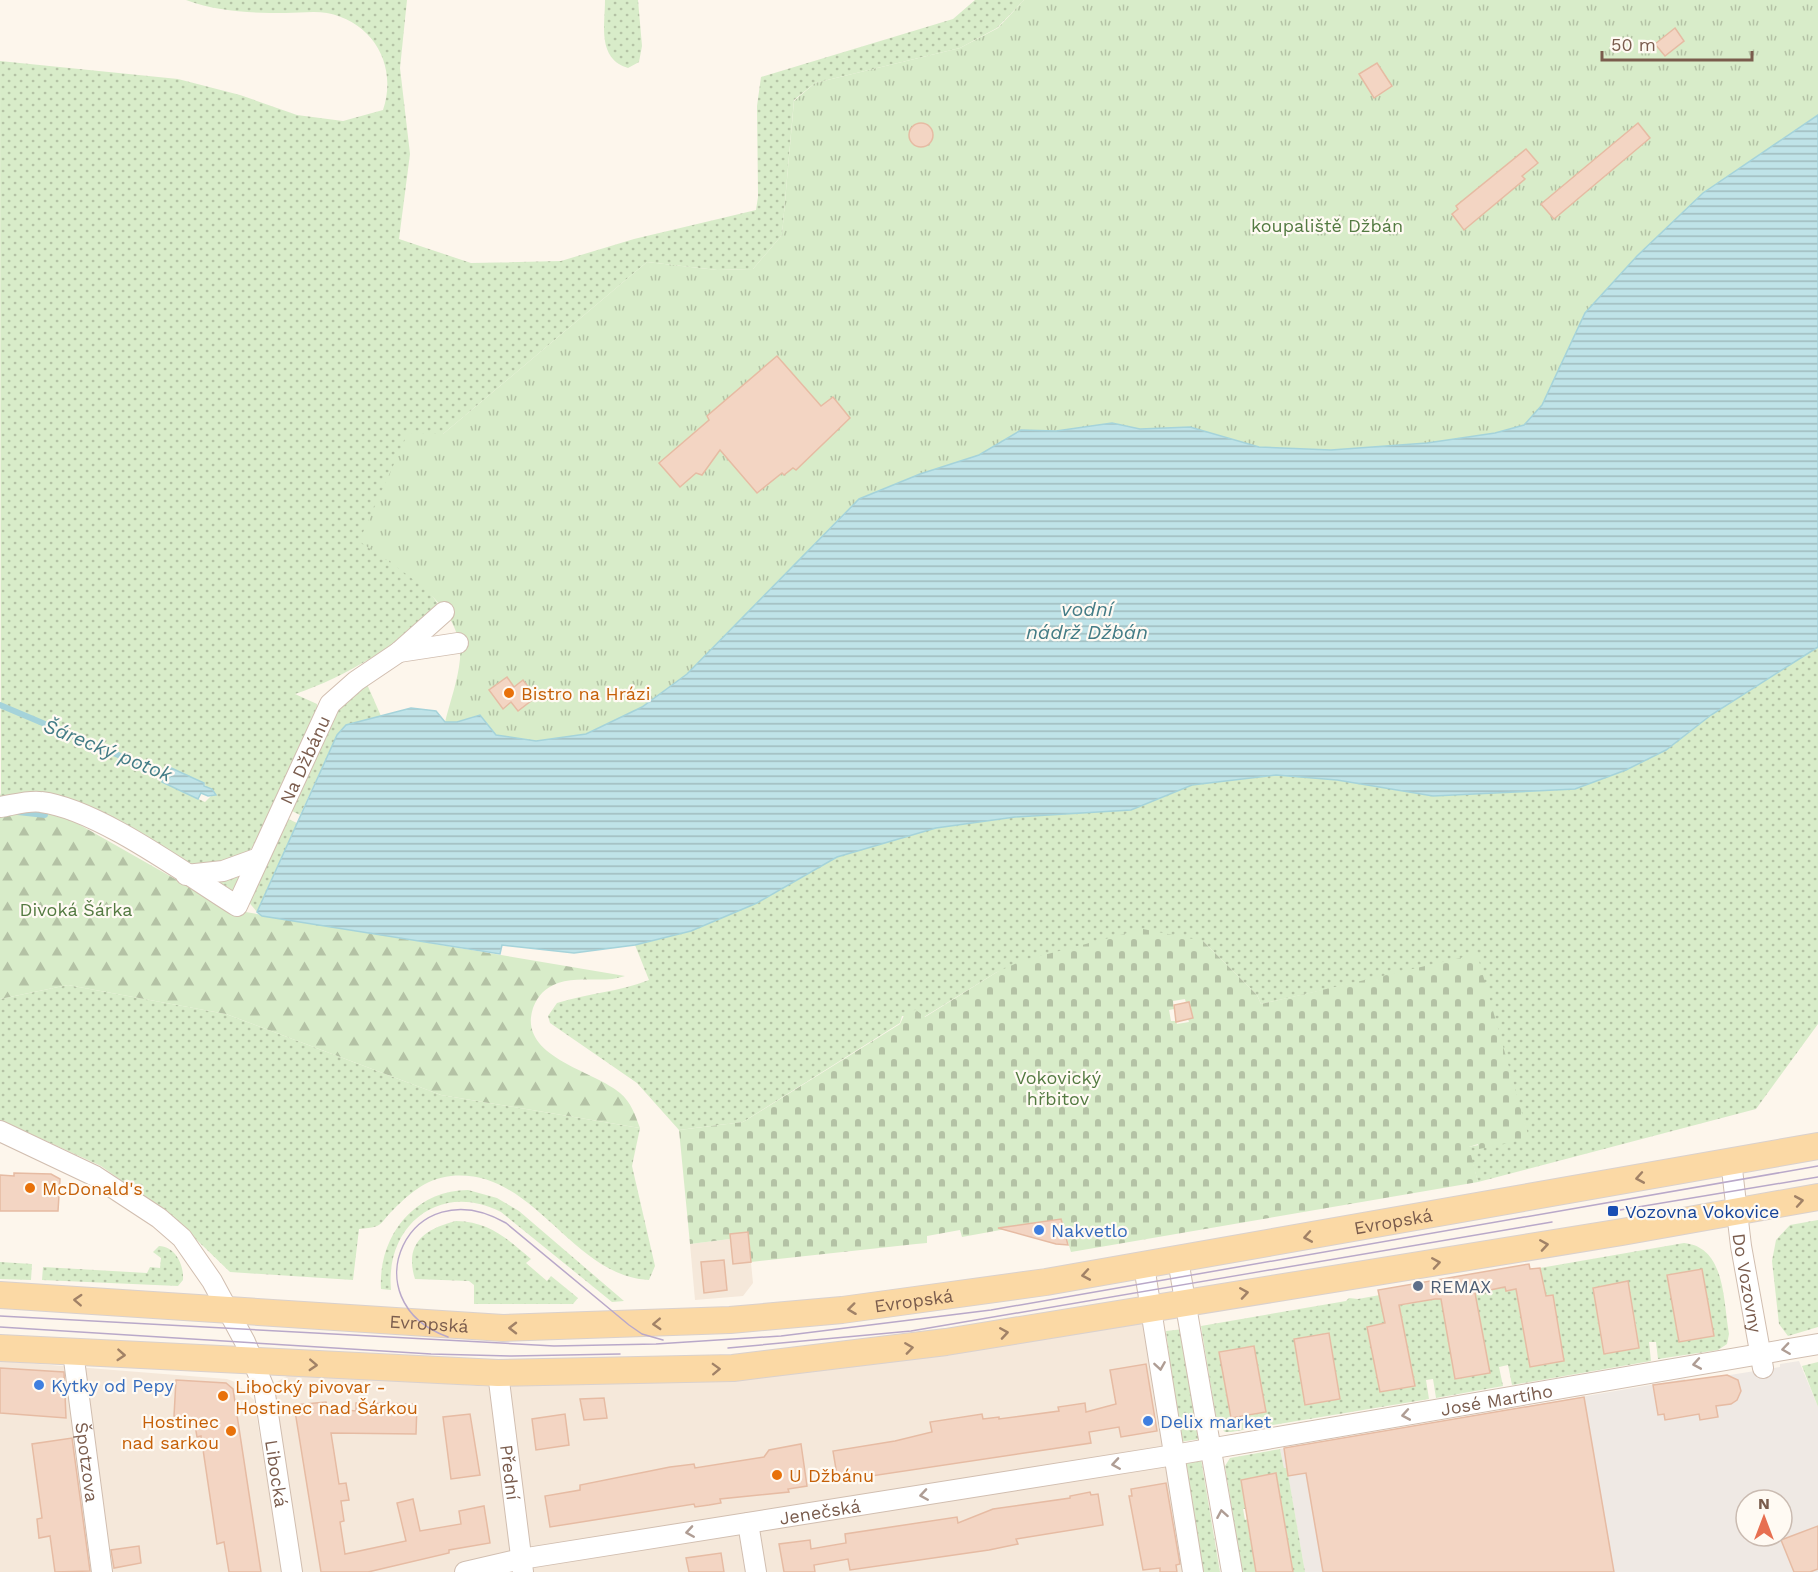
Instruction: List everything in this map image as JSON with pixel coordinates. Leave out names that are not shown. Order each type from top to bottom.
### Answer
[{"type":"main road","name":"Evropská","points":[[0,1295],[503,1328],[629,1325],[842,1310],[983,1292],[1144,1266],[1818,1146]]},
{"type":"main road","points":[[0,1348],[498,1373],[663,1371],[776,1365],[922,1346],[1818,1197]]},
{"type":"street","name":"Na Džbánu","points":[[0,807],[40,802],[79,812],[237,906],[256,859],[330,704],[356,681],[399,652],[444,612]]},
{"type":"street","name":"Na Džbánu","points":[[399,652],[458,643]]},
{"type":"street","points":[[186,875],[223,871],[256,859]]},
{"type":"street","points":[[2,1132],[95,1176],[159,1218],[182,1238],[212,1281],[227,1309]]},
{"type":"street","name":"Do Vozovny","points":[[1731,1161],[1741,1246],[1762,1360]]},
{"type":"street","points":[[1178,1260],[1232,1572]]},
{"type":"street","points":[[1144,1266],[1193,1572]]},
{"type":"street","name":"Libocká","points":[[227,1309],[254,1362],[266,1395],[292,1572]]},
{"type":"street","name":"José Martího","points":[[1174,1455],[1762,1360],[1818,1344]]},
{"type":"street","name":"Špotzova","points":[[73,1352],[102,1572]]},
{"type":"street","name":"Přední","points":[[498,1373],[522,1566]]},
{"type":"street","name":"Jenečská","points":[[465,1572],[522,1566],[748,1523],[1174,1455]]},
{"type":"street","points":[[748,1523],[756,1572]]},
{"type":"shaded area","points":[[748,1232],[753,1283],[743,1296],[695,1300],[690,1244],[730,1239],[730,1234]]},
{"type":"shaded area","points":[[1141,1321],[1146,1330],[1185,1572],[300,1572],[273,1384],[292,1373],[491,1387],[738,1377]]},
{"type":"shaded area","points":[[0,1361],[227,1379],[235,1382],[254,1400],[282,1572],[0,1572]]},
{"type":"shaded area","points":[[1799,1361],[1818,1407],[1818,1572],[1305,1572],[1287,1469],[1284,1468],[1280,1449],[1685,1379],[1686,1382],[1780,1367],[1780,1364]]},
{"type":"green space","points":[[186,0],[407,0],[400,68],[410,154],[399,239],[471,263],[561,261],[634,239],[756,210],[758,197],[757,106],[761,77],[953,19],[975,0],[1024,0],[997,28],[960,48],[815,83],[794,100],[782,235],[753,269],[717,270],[647,262],[443,434],[431,594],[440,607],[372,658],[315,687],[295,694],[317,704],[317,713],[263,836],[246,854],[198,869],[56,794],[1,799],[0,61],[178,79],[240,95],[297,115],[343,121],[383,110],[387,93],[384,62],[369,36],[357,26],[327,13],[248,12]],"holes":[[[163,779],[204,783],[211,796],[205,802],[162,782]]]},
{"type":"green space","points":[[605,0],[638,0],[642,46],[639,62],[628,68],[618,64],[607,49],[604,30]]},
{"type":"green space","name":"koupaliště Džbán","points":[[1024,0],[1818,0],[1818,115],[1703,193],[1585,313],[1542,405],[1524,425],[1495,433],[1427,443],[1331,450],[1259,447],[1190,427],[1140,429],[1112,423],[1056,431],[1021,430],[979,455],[920,474],[859,499],[687,674],[642,707],[586,734],[536,741],[496,735],[480,715],[457,722],[445,722],[460,659],[458,639],[451,621],[440,604],[425,589],[359,541],[408,433],[443,434],[647,262],[717,270],[753,269],[782,235],[794,101],[815,83],[960,48],[998,28]]},
{"type":"green space","points":[[1818,647],[1818,1024],[1756,1109],[1478,1182],[1468,1147],[1528,1136],[1475,956],[1261,1004],[1257,995],[1203,941],[997,972],[924,1017],[902,1016],[900,1023],[743,1122],[679,1130],[637,1083],[550,1023],[548,1016],[557,1003],[649,980],[635,945],[691,931],[757,903],[837,857],[936,828],[1015,817],[1131,810],[1192,785],[1276,775],[1337,780],[1433,796],[1575,789],[1666,750],[1711,715]]},
{"type":"green space","points":[[366,682],[381,716],[346,725],[337,735],[300,815],[288,809],[331,713]]},
{"type":"green space","name":"Divoká Šárka","points":[[0,793],[2,799],[29,796],[228,909],[625,976],[566,981],[553,985],[537,999],[533,1008],[531,1025],[536,1039],[546,1050],[620,1093],[627,1100],[640,1128],[441,1095],[226,1014],[68,985],[0,999]]},
{"type":"green space","points":[[284,817],[297,823],[257,912],[247,900]]},
{"type":"green space","points":[[248,867],[234,900],[211,880]]},
{"type":"green space","name":"Vokovický hřbitov","points":[[1143,929],[1203,941],[1257,995],[1261,1004],[1477,954],[1529,1138],[1479,1149],[1478,1144],[1469,1147],[1478,1182],[1071,1252],[1061,1219],[962,1237],[960,1230],[927,1236],[927,1243],[751,1262],[748,1232],[730,1234],[730,1239],[690,1244],[679,1130],[743,1122],[900,1024],[906,1011],[916,1010],[925,1017],[997,972],[1021,961]],"holes":[[[1185,999],[1186,1003],[1189,1003],[1193,1018],[1188,1019],[1189,1022],[1177,1024],[1176,1021],[1171,1021],[1169,1010],[1174,1009],[1173,1001]]]},
{"type":"green space","points":[[68,985],[226,1014],[441,1095],[640,1128],[632,1166],[655,1266],[649,1280],[621,1274],[597,1261],[530,1204],[506,1188],[480,1178],[451,1176],[425,1184],[417,1189],[379,1225],[359,1229],[353,1280],[230,1272],[174,1218],[101,1166],[0,1120],[0,999]]},
{"type":"green space","points":[[468,1190],[497,1198],[519,1211],[624,1301],[612,1302],[501,1212],[479,1204],[458,1202],[438,1206],[421,1215],[407,1228],[397,1246],[392,1266],[391,1290],[381,1289],[386,1252],[403,1220],[431,1198],[449,1192]]},
{"type":"green space","points":[[1818,1220],[1818,1327],[1788,1336],[1779,1324],[1772,1261],[1776,1240],[1790,1225]]},
{"type":"green space","points":[[456,1221],[479,1224],[497,1232],[531,1259],[526,1263],[547,1281],[551,1276],[578,1298],[573,1304],[474,1304],[474,1285],[469,1281],[415,1279],[412,1256],[419,1240],[435,1229]]},
{"type":"green space","points":[[1684,1243],[1698,1247],[1708,1254],[1720,1278],[1729,1334],[1727,1344],[1718,1350],[1658,1359],[1656,1342],[1649,1342],[1651,1361],[1512,1385],[1508,1365],[1499,1367],[1503,1386],[1436,1398],[1433,1379],[1426,1380],[1429,1399],[1231,1432],[1225,1432],[1217,1424],[1201,1326],[1346,1301],[1349,1298],[1358,1299],[1380,1295],[1385,1308],[1505,1287],[1506,1291],[1543,1284],[1540,1268]],"holes":[[[1702,1269],[1707,1298],[1701,1308],[1709,1307],[1714,1336],[1679,1341],[1667,1275]],[[1628,1282],[1633,1310],[1627,1320],[1635,1319],[1639,1348],[1604,1354],[1593,1288]],[[1552,1295],[1564,1361],[1530,1367],[1518,1301]],[[1402,1321],[1415,1386],[1380,1392],[1367,1327]],[[1329,1333],[1340,1399],[1305,1405],[1294,1339]],[[1254,1346],[1265,1412],[1231,1418],[1219,1352]],[[1485,1350],[1489,1373],[1455,1379],[1451,1356]]]},
{"type":"green space","points":[[159,1246],[170,1250],[178,1258],[183,1280],[178,1286],[42,1280],[43,1267],[147,1273],[150,1267],[160,1268],[161,1258],[153,1252]]},
{"type":"green space","points":[[0,1262],[32,1264],[31,1280],[0,1279]]},
{"type":"green space","points":[[1184,1329],[1199,1439],[1180,1442],[1166,1331]]},
{"type":"green space","points":[[1818,1362],[1818,1407],[1802,1366]]},
{"type":"green space","points":[[1280,1449],[1284,1468],[1287,1468],[1305,1572],[1293,1572],[1276,1473],[1241,1480],[1246,1509],[1243,1509],[1245,1520],[1247,1519],[1256,1572],[1242,1572],[1225,1466],[1230,1458]]},
{"type":"green space","points":[[1201,1459],[1220,1572],[1202,1572],[1184,1463]]},
{"type":"water","name":"vodní nádrž Džbán","points":[[1818,115],[1818,647],[1711,715],[1666,750],[1626,770],[1575,789],[1433,796],[1337,780],[1276,775],[1192,785],[1131,810],[1015,817],[936,828],[837,857],[757,903],[691,931],[635,945],[574,953],[502,945],[500,954],[262,916],[257,912],[337,735],[346,725],[411,708],[436,711],[445,722],[457,722],[480,715],[496,735],[536,741],[586,734],[642,707],[687,674],[859,499],[920,474],[979,455],[1021,430],[1056,431],[1112,423],[1140,429],[1190,427],[1259,447],[1331,450],[1427,443],[1495,433],[1524,425],[1542,405],[1585,313],[1637,256],[1703,193]]},
{"type":"water","points":[[169,767],[204,783],[204,786],[212,789],[216,795],[208,796],[201,793],[198,799],[162,782],[164,769]]},
{"type":"building","points":[[1675,28],[1684,41],[1665,56],[1655,44]]},
{"type":"building","points":[[1377,63],[1392,86],[1374,98],[1359,74]]},
{"type":"building","points":[[921,123],[929,127],[933,135],[929,143],[921,147],[913,143],[909,135],[913,127]]},
{"type":"building","points":[[1638,123],[1650,138],[1554,219],[1541,204]]},
{"type":"building","points":[[1526,149],[1538,163],[1522,176],[1525,179],[1464,230],[1452,214],[1458,209],[1456,206]]},
{"type":"building","points":[[777,356],[821,406],[833,397],[850,418],[796,470],[793,468],[784,475],[782,473],[757,493],[720,450],[702,475],[696,473],[680,487],[659,463],[709,420],[707,416]]},
{"type":"building","points":[[507,677],[514,687],[523,680],[536,697],[518,711],[511,702],[503,709],[489,690]]},
{"type":"building","points":[[1189,1002],[1193,1018],[1176,1022],[1174,1005]]},
{"type":"building","name":"McDonald's","points":[[14,1173],[51,1174],[60,1179],[58,1211],[0,1211],[0,1175],[14,1176]]},
{"type":"building","name":"Nakvetlo","points":[[1061,1219],[1068,1245],[1056,1244],[998,1228]]},
{"type":"building","points":[[748,1232],[751,1262],[733,1264],[730,1234]]},
{"type":"building","points":[[724,1260],[727,1290],[704,1293],[701,1262]]},
{"type":"building","points":[[1529,1264],[1530,1269],[1540,1268],[1546,1296],[1553,1295],[1564,1361],[1530,1367],[1516,1289],[1506,1291],[1505,1287],[1475,1293],[1490,1373],[1455,1379],[1441,1299],[1399,1305],[1415,1386],[1380,1392],[1367,1327],[1385,1323],[1378,1290]]},
{"type":"building","points":[[1702,1269],[1714,1336],[1679,1342],[1667,1275]]},
{"type":"building","points":[[1628,1281],[1639,1348],[1604,1354],[1593,1288]]},
{"type":"building","points":[[1329,1333],[1340,1399],[1305,1405],[1294,1339]]},
{"type":"building","points":[[1254,1346],[1266,1412],[1231,1418],[1219,1352]]},
{"type":"building","points":[[1146,1364],[1157,1431],[1121,1437],[1119,1427],[1089,1432],[1091,1443],[838,1481],[833,1451],[895,1441],[932,1432],[930,1422],[982,1414],[983,1419],[999,1417],[999,1419],[1059,1411],[1058,1407],[1085,1403],[1086,1412],[1116,1404],[1110,1370]]},
{"type":"building","points":[[0,1368],[64,1372],[66,1418],[0,1413]]},
{"type":"building","points":[[1727,1375],[1738,1380],[1741,1391],[1737,1400],[1731,1404],[1716,1406],[1718,1417],[1700,1420],[1699,1414],[1665,1420],[1664,1414],[1658,1415],[1653,1385]]},
{"type":"building","points":[[176,1380],[226,1383],[233,1389],[261,1572],[229,1572],[224,1542],[217,1544],[201,1436],[197,1437],[195,1425],[181,1428],[179,1416],[174,1416]]},
{"type":"building","points":[[1584,1397],[1614,1572],[1323,1572],[1306,1473],[1288,1476],[1284,1448]]},
{"type":"building","points":[[604,1398],[607,1418],[584,1420],[580,1399]]},
{"type":"building","points":[[326,1402],[327,1408],[356,1411],[356,1403],[417,1404],[416,1434],[331,1433],[339,1484],[346,1483],[349,1500],[341,1501],[344,1521],[340,1522],[345,1554],[406,1541],[397,1503],[413,1499],[420,1531],[461,1524],[459,1511],[484,1506],[490,1543],[449,1550],[449,1553],[368,1572],[321,1572],[294,1405]]},
{"type":"building","points":[[470,1414],[480,1475],[451,1479],[443,1417]]},
{"type":"building","points":[[565,1414],[569,1445],[536,1450],[532,1419]]},
{"type":"building","points":[[72,1438],[90,1571],[55,1572],[50,1536],[39,1538],[37,1519],[42,1518],[32,1444]]},
{"type":"building","points":[[801,1444],[807,1486],[788,1489],[789,1492],[720,1499],[721,1503],[709,1505],[695,1507],[694,1504],[550,1527],[545,1496],[580,1490],[580,1485],[670,1467],[694,1464],[695,1468],[764,1457],[769,1450]]},
{"type":"building","points":[[1276,1473],[1293,1572],[1256,1572],[1241,1480]]},
{"type":"building","points":[[1166,1483],[1180,1564],[1176,1565],[1177,1572],[1160,1572],[1160,1568],[1143,1570],[1129,1496],[1132,1496],[1131,1489]]},
{"type":"building","points":[[1090,1492],[1091,1495],[1098,1494],[1103,1525],[1016,1539],[1018,1544],[989,1550],[850,1570],[848,1559],[814,1565],[815,1572],[784,1572],[779,1544],[810,1540],[811,1549],[846,1543],[845,1534],[957,1517],[958,1523],[993,1509],[1070,1498],[1070,1496]]},
{"type":"building","points":[[1818,1526],[1818,1569],[1810,1572],[1794,1572],[1784,1548],[1794,1548],[1794,1535]]},
{"type":"building","points":[[139,1546],[141,1563],[114,1568],[111,1550]]},
{"type":"building","points":[[721,1553],[724,1572],[689,1572],[686,1558]]},
{"type":"waterway","name":"Šárecký potok","points":[[0,705],[168,776]]},
{"type":"waterway","points":[[18,812],[45,815]]},
{"type":"tram line","points":[[0,1316],[554,1346],[656,1344],[781,1336],[991,1310],[1818,1166]]},
{"type":"tram line","points":[[1608,1212],[1818,1177]]},
{"type":"tram line","points":[[448,1337],[418,1319],[401,1296],[397,1270],[403,1246],[419,1225],[442,1212],[472,1210],[506,1223],[629,1325],[642,1334],[663,1340]]},
{"type":"tram line","points":[[728,1348],[911,1331],[1552,1222]]},
{"type":"tram line","points":[[0,1327],[431,1354],[512,1356],[620,1354]]},
{"type":"place","name":"Bistro na Hrázi","points":[[509,693]]},
{"type":"place","name":"McDonald's","points":[[30,1188]]},
{"type":"place","name":"Vozovna Vokovice","points":[[1613,1211]]},
{"type":"place","name":"Nakvetlo","points":[[1039,1230]]},
{"type":"place","name":"REMAX","points":[[1418,1286]]},
{"type":"place","name":"Kytky od Pepy","points":[[39,1385]]},
{"type":"place","name":"Libocký pivovar - Hostinec nad Šárkou","points":[[223,1396]]},
{"type":"place","name":"Delix market","points":[[1148,1421]]},
{"type":"place","name":"Hostinec nad sarkou","points":[[231,1431]]},
{"type":"place","name":"U Džbánu","points":[[777,1475]]}]
